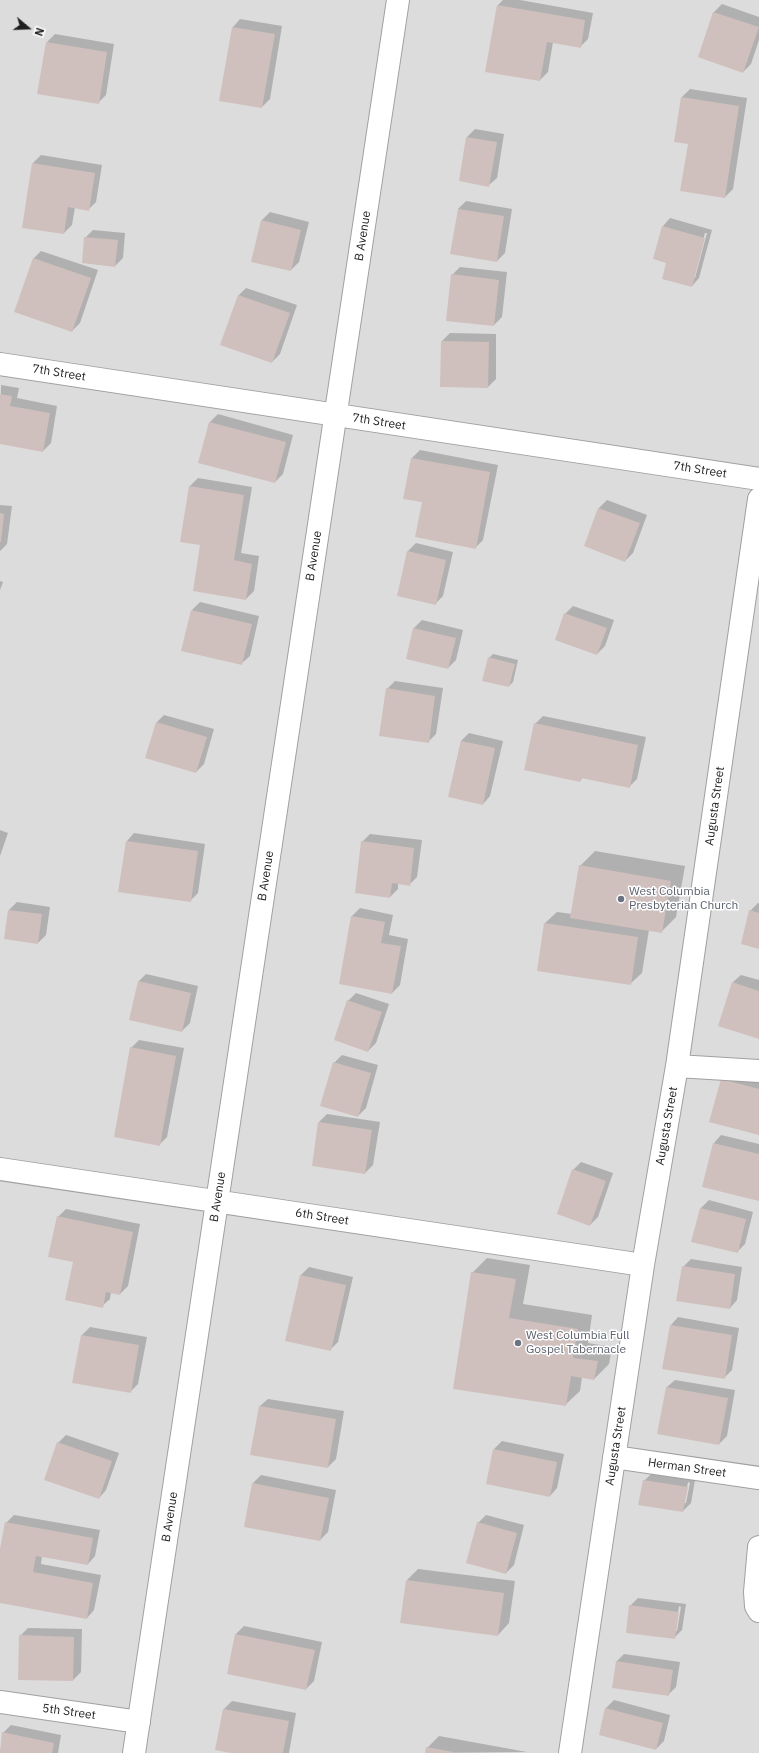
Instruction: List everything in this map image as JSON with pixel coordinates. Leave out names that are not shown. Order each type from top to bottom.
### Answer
[{"type":"street","name":"B Avenue","points":[[134,1753],[398,0]]},
{"type":"street","name":"7th Street","points":[[0,364],[759,479]]},
{"type":"street","name":"Augusta Street","points":[[570,1753],[644,1265],[677,1066],[759,499]]},
{"type":"street","points":[[677,1066],[759,1071]]},
{"type":"street","name":"6th Street","points":[[0,1169],[644,1265]]},
{"type":"street","name":"Herman Street","points":[[614,1458],[759,1478]]},
{"type":"street","points":[[759,1547],[755,1592],[756,1606],[759,1610]]},
{"type":"street","name":"5th Street","points":[[0,1702],[139,1722]]},
{"type":"shaded area","points":[[0,0],[759,0],[759,1753],[0,1753]]},
{"type":"building","points":[[497,5],[585,20],[581,48],[547,42],[540,81],[485,72]]},
{"type":"building","points":[[713,12],[759,27],[743,73],[698,57]]},
{"type":"building","points":[[232,27],[275,34],[262,108],[219,101]]},
{"type":"building","points":[[46,42],[107,52],[99,104],[37,94]]},
{"type":"building","points":[[681,97],[739,106],[725,198],[680,191],[688,144],[674,142]]},
{"type":"building","points":[[466,137],[497,142],[489,187],[459,181]]},
{"type":"building","points":[[32,163],[95,173],[89,211],[68,207],[64,234],[22,228]]},
{"type":"building","points":[[458,209],[504,216],[497,262],[450,254]]},
{"type":"building","points":[[261,220],[301,230],[291,271],[251,262]]},
{"type":"building","points":[[662,226],[705,238],[692,287],[662,279],[666,263],[653,259]]},
{"type":"building","points":[[84,237],[118,240],[115,267],[82,263]]},
{"type":"building","points":[[33,258],[91,278],[72,332],[14,312]]},
{"type":"building","points":[[451,274],[499,280],[494,326],[446,321]]},
{"type":"building","points":[[238,295],[290,313],[272,363],[220,345]]},
{"type":"building","points":[[441,341],[489,342],[488,388],[440,387]]},
{"type":"building","points":[[0,394],[12,396],[10,406],[50,413],[43,452],[0,444]]},
{"type":"building","points":[[209,422],[286,442],[275,483],[198,463]]},
{"type":"building","points":[[411,458],[490,472],[476,549],[415,537],[422,502],[403,499]]},
{"type":"building","points":[[189,486],[244,495],[234,560],[252,564],[246,600],[193,591],[200,545],[180,542]]},
{"type":"building","points":[[598,508],[640,523],[625,562],[584,546]]},
{"type":"building","points":[[0,513],[4,514],[1,542],[0,542]]},
{"type":"building","points":[[407,551],[446,560],[436,605],[397,596]]},
{"type":"building","points":[[191,610],[252,624],[242,665],[181,651]]},
{"type":"building","points":[[564,613],[607,628],[597,655],[555,640]]},
{"type":"building","points":[[413,628],[456,638],[448,669],[406,659]]},
{"type":"building","points":[[488,657],[515,664],[509,687],[482,681]]},
{"type":"building","points":[[386,688],[435,696],[429,743],[379,736]]},
{"type":"building","points":[[156,722],[207,737],[196,773],[145,758]]},
{"type":"building","points":[[534,723],[638,745],[630,788],[581,778],[580,782],[524,770]]},
{"type":"building","points":[[461,741],[495,748],[483,805],[448,797]]},
{"type":"building","points":[[126,841],[198,851],[191,902],[118,892]]},
{"type":"building","points":[[361,841],[414,848],[410,886],[392,883],[390,898],[355,893]]},
{"type":"building","name":"West Columbia Presbyterian Church","points":[[579,865],[671,881],[662,933],[570,918]]},
{"type":"building","points":[[8,910],[42,914],[38,944],[4,939]]},
{"type":"building","points":[[749,910],[759,913],[759,949],[741,944]]},
{"type":"building","points":[[351,916],[385,922],[381,943],[401,946],[392,994],[339,984]]},
{"type":"building","points":[[544,923],[638,937],[631,985],[537,971]]},
{"type":"building","points":[[138,981],[191,993],[182,1032],[129,1020]]},
{"type":"building","points":[[732,982],[759,991],[759,1039],[718,1026]]},
{"type":"building","points":[[347,1000],[382,1012],[368,1052],[334,1040]]},
{"type":"building","points":[[130,1047],[176,1056],[160,1146],[114,1137]]},
{"type":"building","points":[[333,1062],[371,1073],[358,1117],[320,1106]]},
{"type":"building","points":[[721,1079],[759,1089],[759,1135],[709,1122]]},
{"type":"building","points":[[318,1122],[372,1130],[365,1174],[312,1166]]},
{"type":"building","points":[[713,1143],[759,1154],[759,1201],[702,1187]]},
{"type":"building","points":[[572,1169],[606,1181],[590,1226],[557,1214]]},
{"type":"building","points":[[700,1208],[746,1219],[738,1253],[691,1242]]},
{"type":"building","points":[[57,1216],[133,1232],[120,1295],[106,1292],[103,1308],[65,1300],[73,1262],[48,1257]]},
{"type":"building","points":[[682,1266],[735,1274],[730,1309],[676,1301]]},
{"type":"building","name":"West Columbia Full Gospel Tabernacle","points":[[471,1272],[516,1279],[509,1318],[578,1329],[573,1358],[598,1361],[594,1380],[571,1376],[566,1406],[453,1389]]},
{"type":"building","points":[[300,1275],[346,1285],[331,1351],[285,1341]]},
{"type":"building","points":[[670,1325],[732,1335],[725,1379],[662,1369]]},
{"type":"building","points":[[81,1335],[139,1345],[131,1393],[72,1383]]},
{"type":"building","points":[[666,1387],[728,1398],[719,1445],[657,1434]]},
{"type":"building","points":[[259,1406],[336,1419],[328,1468],[250,1455]]},
{"type":"building","points":[[57,1442],[112,1461],[99,1499],[44,1480]]},
{"type":"building","points":[[493,1449],[557,1462],[550,1497],[486,1484]]},
{"type":"building","points":[[643,1480],[688,1487],[683,1512],[638,1505]]},
{"type":"building","points":[[252,1483],[329,1498],[320,1541],[244,1527]]},
{"type":"building","points":[[5,1522],[93,1538],[88,1565],[36,1556],[33,1572],[93,1583],[87,1619],[0,1603],[0,1549]]},
{"type":"building","points":[[477,1522],[517,1533],[506,1574],[466,1563]]},
{"type":"building","points":[[406,1580],[504,1593],[498,1636],[400,1623]]},
{"type":"building","points":[[629,1605],[679,1612],[675,1639],[626,1633]]},
{"type":"building","points":[[235,1634],[315,1650],[306,1690],[227,1674]]},
{"type":"building","points":[[19,1635],[74,1637],[73,1681],[18,1680]]},
{"type":"building","points":[[616,1661],[673,1670],[669,1696],[612,1688]]},
{"type":"building","points":[[605,1708],[663,1723],[656,1750],[599,1735]]},
{"type":"building","points":[[223,1709],[289,1721],[283,1753],[231,1753],[215,1750]]},
{"type":"building","points":[[2,1732],[54,1743],[52,1753],[0,1753]]},
{"type":"building","points":[[426,1747],[453,1752],[453,1753],[425,1753]]},
{"type":"place","name":"West Columbia Presbyterian Church","points":[[621,899]]},
{"type":"place","name":"West Columbia Full Gospel Tabernacle","points":[[518,1343]]}]
